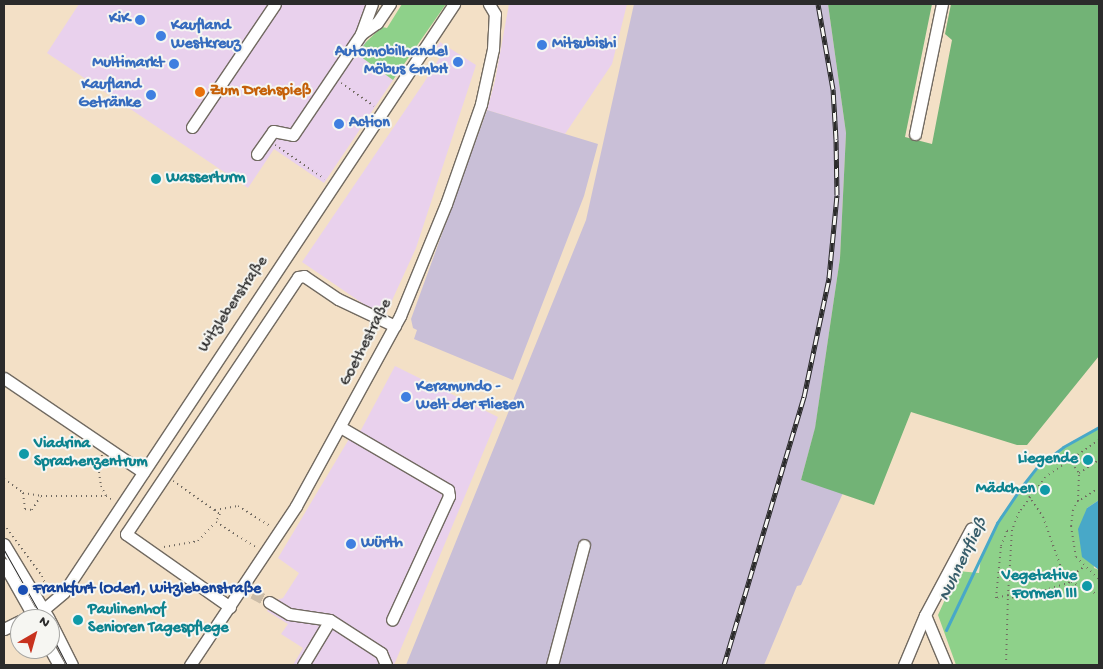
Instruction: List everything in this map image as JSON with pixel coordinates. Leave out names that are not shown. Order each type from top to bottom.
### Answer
[{"type":"street","points":[[192,127],[275,4]]},
{"type":"street","points":[[257,154],[273,131],[294,135],[361,34],[372,4]]},
{"type":"street","points":[[361,34],[377,22],[390,4]]},
{"type":"street","name":"Witzlebenstraße","points":[[52,609],[454,4]]},
{"type":"street","name":"Goethestraße","points":[[190,665],[230,607],[248,591],[265,554],[342,428],[395,326],[446,204],[481,104],[493,49],[496,14],[489,4]]},
{"type":"street","points":[[915,134],[942,4]]},
{"type":"street","points":[[230,607],[126,534],[298,277],[304,276],[338,299],[395,326]]},
{"type":"street","points":[[4,378],[143,472]]},
{"type":"street","points":[[342,428],[448,490],[450,496],[392,620]]},
{"type":"street","points":[[904,665],[925,615],[971,529]]},
{"type":"street","points":[[4,544],[46,609]]},
{"type":"street","points":[[552,665],[584,545]]},
{"type":"street","points":[[4,564],[26,609]]},
{"type":"street","points":[[269,602],[289,614],[330,620],[381,653],[386,665]]},
{"type":"street","points":[[925,615],[946,665]]},
{"type":"street","points":[[302,665],[330,620]]},
{"type":"street","points":[[60,638],[72,665]]},
{"type":"path","points":[[333,76],[382,111]]},
{"type":"path","points":[[267,140],[334,185]]},
{"type":"path","points":[[1006,665],[1012,530],[1029,496],[1045,478],[1069,459],[1099,440]]},
{"type":"path","points":[[104,445],[99,472],[106,496]]},
{"type":"path","points":[[1069,459],[1079,473],[1078,501],[1073,510],[1072,540],[1076,557],[1084,567],[1099,579]]},
{"type":"path","points":[[1079,473],[1099,460]]},
{"type":"path","points":[[149,550],[198,541],[216,522],[220,514],[165,476]]},
{"type":"path","points":[[4,479],[23,492],[41,496],[106,496],[121,506]]},
{"type":"path","points":[[1007,485],[1029,496],[1043,517],[1062,570],[1071,582],[1099,595]]},
{"type":"path","points":[[1078,501],[1099,488]]},
{"type":"path","points":[[23,492],[23,507],[30,510],[41,496]]},
{"type":"path","points":[[215,510],[238,506],[279,533]]},
{"type":"path","points":[[216,522],[265,554]]},
{"type":"path","points":[[4,524],[42,576],[48,609]]},
{"type":"path","points":[[1012,530],[1007,531],[1001,546],[996,598],[1008,595],[1016,599],[1071,582]]},
{"type":"path","points":[[1068,578],[1084,567]]},
{"type":"shaded area","points":[[79,4],[373,4],[359,22],[366,42],[358,54],[393,80],[324,183],[274,149],[248,188],[47,53]]},
{"type":"shaded area","points":[[509,4],[627,4],[612,64],[565,134],[487,110],[495,81]]},
{"type":"shaded area","points":[[634,4],[828,4],[846,133],[840,258],[815,429],[801,480],[843,493],[801,585],[797,586],[764,665],[406,665],[586,220]]},
{"type":"shaded area","points":[[440,42],[476,65],[416,248],[384,318],[302,262],[442,54],[435,50]]},
{"type":"shaded area","points":[[487,110],[598,144],[584,196],[513,380],[414,339],[417,330],[413,328],[411,319]]},
{"type":"shaded area","points":[[395,366],[498,417],[394,665],[293,665],[303,648],[281,634],[288,624],[267,611],[274,601],[283,598],[299,573],[278,558],[349,439],[361,430]]},
{"type":"green space","points":[[402,4],[446,4],[393,80],[357,54],[366,42],[382,27],[387,28]]},
{"type":"green space","points":[[828,4],[932,4],[905,137],[932,144],[952,40],[945,34],[951,4],[1099,4],[1099,356],[1027,445],[1017,445],[911,412],[874,505],[801,480],[815,428],[840,258],[846,133]]},
{"type":"green space","points":[[1099,429],[1099,500],[1087,508],[1094,568],[1099,570],[1099,665],[956,665],[938,615],[958,571],[979,573],[981,557],[1000,517],[1037,470],[1071,442]]},
{"type":"water","points":[[1099,500],[1099,570],[1082,557],[1078,529],[1087,508]]},
{"type":"waterway","name":"Nuhnenfließ","points":[[946,630],[997,523],[1019,490],[1038,466],[1063,447],[1099,427]]},
{"type":"tunnel","points":[[253,593],[269,602]]},
{"type":"tram line","points":[[4,550],[37,609]]},
{"type":"tram line","points":[[60,651],[67,665]]},
{"type":"railway","points":[[724,665],[804,397],[829,278],[837,195],[836,139],[833,89],[818,4]]},
{"type":"place","name":"KiK","points":[[140,20]]},
{"type":"place","name":"Kaufland Westkreuz","points":[[161,36]]},
{"type":"place","name":"Mitsubishi","points":[[542,45]]},
{"type":"place","name":"Automobilhandel Möbus GmbH","points":[[458,62]]},
{"type":"place","name":"Multimarkt","points":[[174,64]]},
{"type":"place","name":"Zum Drehspieß","points":[[200,92]]},
{"type":"place","name":"Kaufland Getränke","points":[[151,95]]},
{"type":"place","name":"Action","points":[[339,124]]},
{"type":"place","name":"Wasserturm","points":[[156,179]]},
{"type":"place","name":"Keramundo - Welt der Fliesen","points":[[406,397]]},
{"type":"place","name":"Viadrina Sprachenzentrum","points":[[24,454]]},
{"type":"place","name":"Liegende","points":[[1088,460]]},
{"type":"place","name":"Mädchen","points":[[1045,490]]},
{"type":"place","name":"Würth","points":[[351,544]]},
{"type":"place","name":"Vegetative Formen III","points":[[1087,586]]},
{"type":"place","name":"Frankfurt (Oder), Witzlebenstraße","points":[[23,590]]},
{"type":"place","name":"Paulinenhof Senioren Tagespflege","points":[[78,620]]}]
